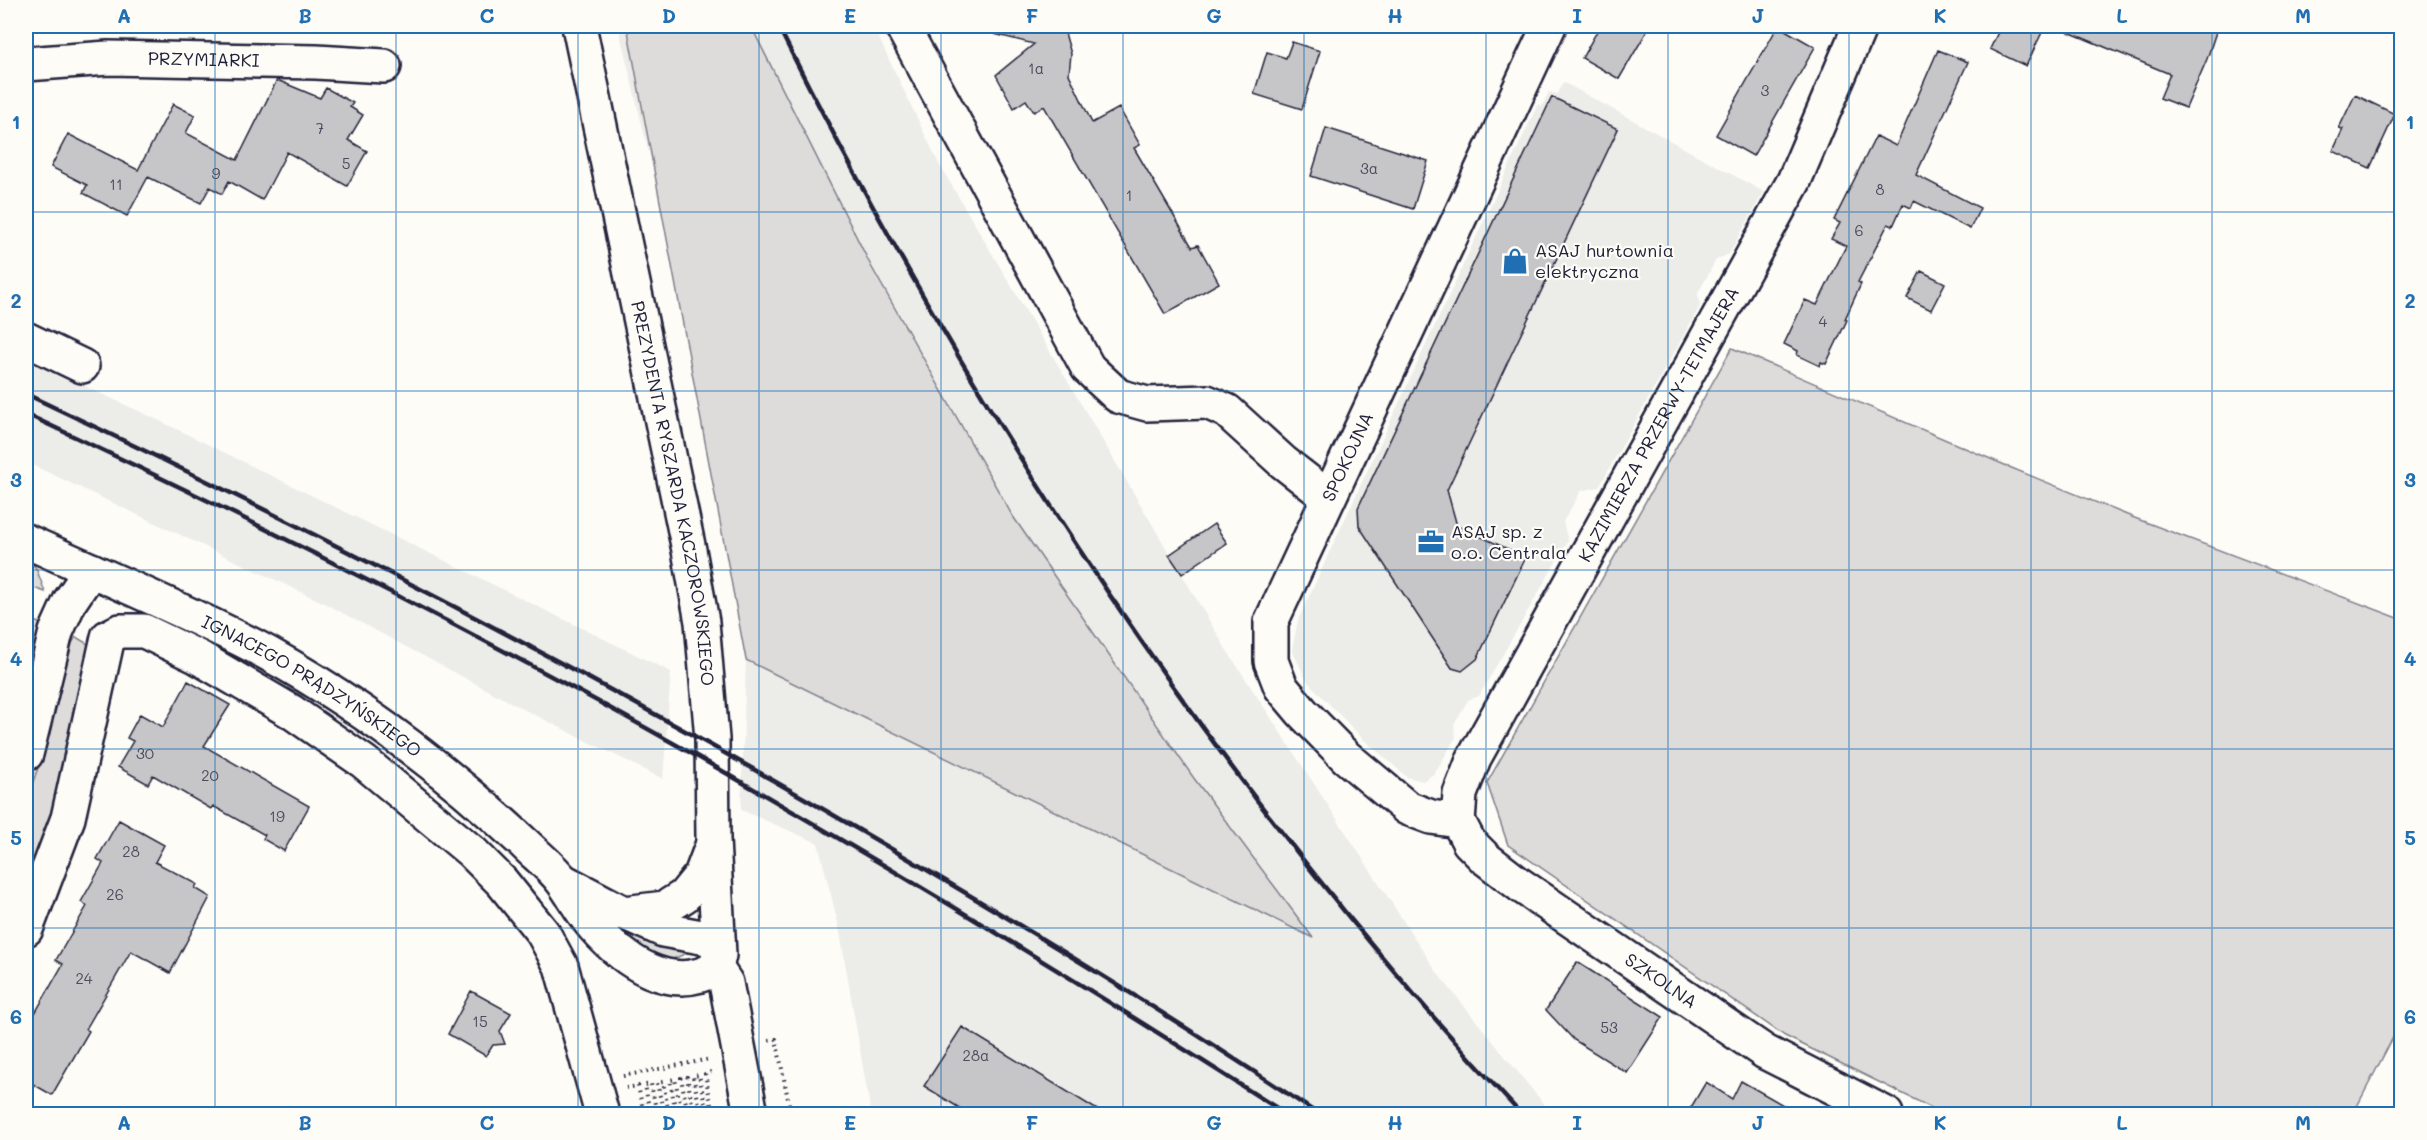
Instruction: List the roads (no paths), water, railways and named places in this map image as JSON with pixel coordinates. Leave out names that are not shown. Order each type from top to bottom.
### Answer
[{"type":"street","name":"PREZYDENTA RYSZARDA KACZOROWSKIEGO","points":[[579,26],[700,611],[712,739],[717,954]]},
{"type":"street","points":[[902,26],[1088,368],[1118,396],[1147,404],[1207,402],[1227,411],[1283,462],[1328,497]]},
{"type":"street","name":"SPOKOJNA","points":[[1458,821],[1431,817],[1407,808],[1346,757],[1281,687],[1272,661],[1270,622],[1549,26]]},
{"type":"street","name":"KAZIMIERZA PRZERWY-TETMAJERA","points":[[1458,821],[1460,794],[1465,776],[1474,758],[1794,181],[1860,26]]},
{"type":"street","name":"PRZYMIARKI","points":[[26,64],[108,58],[316,62],[384,66]]},
{"type":"street","points":[[26,339],[82,366]]},
{"type":"street","name":"IGNACEGO PRĄDZYŃSKIEGO","points":[[26,541],[217,627],[268,654],[361,711],[465,789],[563,882],[595,927],[634,963],[661,974],[676,977],[703,975],[717,954],[624,913],[563,882]]},
{"type":"street","points":[[26,754],[56,632],[70,600],[91,570]]},
{"type":"street","name":"IGNACEGO PRĄDZYŃSKIEGO","points":[[26,929],[68,818],[108,637],[120,631],[144,631],[198,657],[292,712],[364,762],[472,852],[502,882],[543,933],[561,966],[602,1114]]},
{"type":"street","name":"SZKOLNA","points":[[1458,821],[1468,842],[1520,885],[1765,1052],[1886,1114]]},
{"type":"street","points":[[624,913],[665,908],[684,896],[706,866],[713,839]]},
{"type":"street","points":[[717,954],[726,983],[751,1114]]},
{"type":"railway","points":[[778,26],[854,172],[935,316],[1020,458],[1111,597],[1206,732],[1306,864],[1411,991],[1521,1114]]},
{"type":"railway","points":[[26,394],[382,569],[615,692],[730,756],[1050,943],[1185,1027],[1318,1114]]},
{"type":"railway","points":[[26,414],[362,577],[527,663],[691,753],[842,840],[991,930],[1286,1114]]},
{"type":"place","name":"ASAJ hurtownia elektryczna","points":[[1515,261]]},
{"type":"place","name":"ASAJ sp. z o.o. Centrala","points":[[1431,542]]}]
